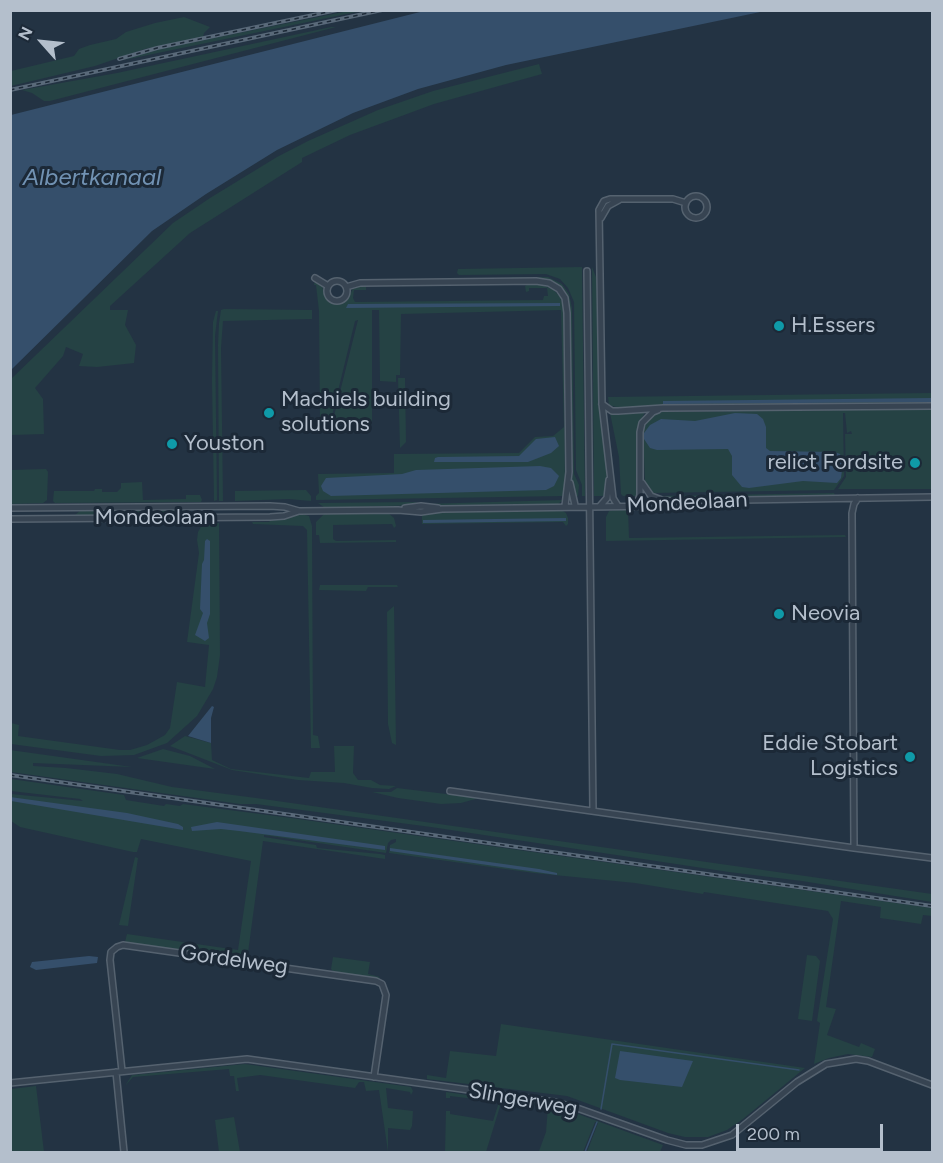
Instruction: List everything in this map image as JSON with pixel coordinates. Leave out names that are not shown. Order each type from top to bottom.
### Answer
[{"type":"street","points":[[695,196],[706,201],[707,211],[703,217],[697,218],[687,213],[686,203],[695,196]]},
{"type":"street","name":"Mondeolaan","points":[[610,466],[602,404],[600,222],[608,206],[626,199],[673,199],[686,203]]},
{"type":"street","points":[[697,218],[697,227]]},
{"type":"street","points":[[587,271],[593,811]]},
{"type":"street","points":[[315,278],[328,286]]},
{"type":"street","points":[[346,286],[346,296],[342,300],[330,299],[327,294],[328,286],[337,280],[346,286],[360,283],[542,281],[559,289],[565,298],[567,313],[569,472],[575,506]]},
{"type":"street","points":[[602,404],[612,411],[663,408],[933,406]]},
{"type":"street","points":[[610,466],[614,498],[621,506],[638,501],[642,481],[640,432],[642,423],[653,412],[663,408]]},
{"type":"street","points":[[600,506],[607,498],[610,466]]},
{"type":"street","points":[[565,506],[569,472]]},
{"type":"street","points":[[642,481],[651,496],[662,500],[679,501]]},
{"type":"street","name":"Mondeolaan","points":[[10,519],[277,516],[299,511],[398,510],[421,512],[442,509],[590,505],[662,506],[679,501],[933,497]]},
{"type":"street","points":[[854,848],[852,513],[858,498]]},
{"type":"street","points":[[839,499],[849,505],[852,513]]},
{"type":"street","name":"Mondeolaan","points":[[10,508],[270,506],[299,511]]},
{"type":"street","points":[[197,507],[197,517]]},
{"type":"street","points":[[49,508],[57,519]]},
{"type":"street","points":[[65,508],[70,519]]},
{"type":"street","points":[[450,790],[933,858]]},
{"type":"street","name":"Gordelweg","points":[[119,1071],[110,960],[111,952],[123,945],[376,981],[382,984],[386,994],[374,1077]]},
{"type":"street","name":"Slingerweg","points":[[10,1083],[247,1059],[555,1102],[686,1145],[702,1145],[732,1135],[804,1077],[826,1064],[856,1059],[867,1061],[933,1085]]},
{"type":"street","points":[[119,1071],[124,1152]]},
{"type":"green space","points":[[348,11],[361,11],[124,60],[144,52]]},
{"type":"green space","points":[[184,17],[210,27],[203,37],[145,49],[95,66],[11,86],[11,71],[74,56],[79,49],[116,39],[126,32]]},
{"type":"green space","points":[[336,27],[50,101],[44,101],[22,90],[117,73]]},
{"type":"green space","points":[[539,64],[542,74],[434,104],[350,135],[302,158],[302,162],[190,233],[110,306],[110,310],[128,310],[125,325],[136,345],[134,363],[97,367],[79,366],[83,354],[66,347],[63,356],[35,388],[43,399],[44,434],[11,435],[11,379],[173,223],[277,157],[378,110],[433,91]]},
{"type":"green space","points":[[582,267],[585,496],[582,496],[582,485],[576,470],[574,302],[568,288],[560,279],[546,274],[459,275],[457,273],[458,269]]},
{"type":"green space","points":[[592,267],[598,282],[600,404],[607,475],[605,496],[594,496]]},
{"type":"green space","points":[[512,277],[548,277],[562,284],[569,294],[572,308],[574,474],[579,485],[578,496],[574,496],[572,480],[568,298],[561,287],[552,281],[510,279]]},
{"type":"green space","points":[[315,281],[322,286],[329,302],[335,304],[345,302],[353,289],[360,286],[366,286],[366,290],[354,290],[355,302],[543,300],[544,296],[548,296],[547,288],[529,288],[526,292],[525,286],[540,284],[554,290],[560,297],[564,309],[565,496],[316,500],[319,493],[318,474],[394,473],[394,454],[519,453],[535,437],[553,436],[564,427],[561,310],[401,314],[400,375],[396,375],[396,382],[380,381],[379,310],[372,310],[372,422],[368,425],[332,424],[358,320],[355,321],[330,424],[320,424],[319,311]]},
{"type":"green space","points":[[221,310],[312,310],[312,319],[223,321],[221,348],[223,501],[219,501],[218,345]]},
{"type":"green space","points":[[216,311],[218,311],[215,336],[217,500],[214,501],[212,381],[213,322]]},
{"type":"green space","points":[[398,378],[405,378],[406,442],[400,448]]},
{"type":"green space","points":[[932,393],[932,403],[620,408],[609,405],[608,397]]},
{"type":"green space","points":[[932,409],[932,489],[838,489],[846,477],[845,434],[852,434],[851,431],[847,433],[845,413],[843,413],[844,476],[834,490],[652,493],[645,483],[643,431],[648,420],[654,414],[661,412]]},
{"type":"green space","points":[[645,412],[637,434],[639,492],[637,496],[623,496],[619,457],[610,413]]},
{"type":"green space","points":[[46,469],[48,472],[47,500],[43,503],[11,504],[10,470]]},
{"type":"green space","points":[[142,482],[143,500],[186,499],[186,495],[200,495],[202,500],[201,502],[55,503],[53,501],[54,491],[102,489],[102,492],[117,492],[121,488],[121,483]]},
{"type":"green space","points":[[306,490],[311,496],[311,501],[289,499],[235,501],[235,491]]},
{"type":"green space","points":[[834,493],[836,497],[667,499],[656,496]]},
{"type":"green space","points":[[563,500],[558,504],[441,506],[422,504]]},
{"type":"green space","points":[[415,502],[420,505],[325,508],[318,503]]},
{"type":"green space","points":[[628,508],[629,538],[845,535],[846,537],[606,541],[606,517],[609,511]]},
{"type":"green space","points":[[185,509],[190,514],[189,516],[77,517],[75,515],[81,510]]},
{"type":"green space","points":[[560,509],[566,513],[568,518],[566,526],[563,522],[422,524],[422,514],[436,512]]},
{"type":"green space","points":[[387,512],[394,518],[396,526],[394,528],[392,524],[333,525],[333,539],[336,541],[396,540],[396,542],[320,543],[319,535],[316,535],[316,522],[325,513]]},
{"type":"green space","points":[[301,514],[309,516],[312,526],[313,735],[318,736],[320,748],[311,748],[307,530],[303,526],[253,524],[252,522],[269,522],[271,518]]},
{"type":"green space","points":[[203,523],[219,523],[220,655],[213,689],[197,716],[167,743],[134,755],[101,756],[11,744],[11,723],[19,725],[18,736],[120,750],[130,750],[147,745],[165,735],[170,728],[177,682],[205,687],[209,645],[187,642],[199,553],[198,532]]},
{"type":"green space","points":[[320,585],[397,585],[398,587],[368,587],[366,591],[319,590]]},
{"type":"green space","points":[[394,606],[396,745],[392,743],[388,724],[387,612]]},
{"type":"green space","points":[[185,736],[211,743],[212,760],[231,769],[309,778],[311,772],[335,772],[334,746],[354,746],[353,773],[358,780],[371,780],[380,785],[396,786],[389,789],[372,788],[232,770],[170,746]]},
{"type":"green space","points":[[163,749],[190,756],[215,769],[137,758]]},
{"type":"green space","points":[[10,750],[132,767],[33,763],[33,766],[117,774],[172,787],[932,894],[932,902],[431,827],[256,804],[240,804],[11,772]]},
{"type":"green space","points":[[11,779],[124,795],[126,800],[164,806],[183,804],[291,818],[932,908],[932,916],[923,915],[921,924],[880,918],[881,907],[841,901],[826,1007],[836,1009],[827,1035],[859,1047],[861,1043],[875,1049],[872,1057],[848,1054],[814,1064],[820,1023],[817,1021],[833,919],[828,911],[704,892],[703,894],[635,883],[534,873],[389,853],[390,845],[396,842],[396,839],[388,843],[386,853],[264,835],[264,837],[316,845],[317,848],[380,854],[385,855],[385,859],[263,841],[247,960],[125,942],[127,934],[238,950],[251,861],[141,839],[137,852],[133,852],[20,827],[11,821],[11,794],[83,801],[11,791]]},
{"type":"green space","points":[[397,788],[479,798],[461,803],[441,804],[372,792],[391,792]]},
{"type":"green space","points":[[135,857],[138,858],[128,926],[119,925]]},
{"type":"green space","points":[[807,955],[816,956],[820,961],[812,1021],[798,1019]]},
{"type":"green space","points":[[333,957],[370,962],[368,974],[380,977],[377,979],[334,972],[331,969]]},
{"type":"green space","points":[[501,1024],[805,1068],[743,1119],[727,1130],[708,1137],[685,1137],[668,1133],[567,1096],[427,1079],[427,1075],[446,1078],[450,1051],[496,1056]]},
{"type":"green space","points":[[245,1064],[411,1087],[413,1091],[411,1095],[410,1092],[386,1088],[388,1108],[413,1111],[412,1126],[410,1130],[388,1128],[388,1152],[379,1090],[366,1091],[364,1082],[359,1082],[355,1088],[260,1075],[237,1078],[239,1091],[236,1091],[234,1076],[230,1076],[229,1069],[133,1077],[125,1086],[132,1075]]},
{"type":"green space","points":[[36,1086],[44,1152],[11,1152],[11,1089]]},
{"type":"green space","points":[[446,1092],[502,1100],[486,1152],[445,1152],[446,1111],[450,1111],[450,1114],[493,1121],[499,1102],[450,1096],[446,1098]]},
{"type":"green space","points":[[548,1106],[567,1110],[663,1145],[660,1152],[587,1152],[598,1123],[595,1122],[583,1152],[539,1151],[546,1132]]},
{"type":"green space","points":[[234,1117],[240,1152],[219,1152],[215,1120]]},
{"type":"water","name":"Albertkanaal","points":[[428,10],[765,11],[506,65],[418,89],[353,113],[277,150],[152,231],[11,370],[11,115]]},
{"type":"water","points":[[560,303],[560,306],[346,308],[348,304]]},
{"type":"water","points":[[932,398],[932,402],[663,404],[663,401]]},
{"type":"water","points":[[735,413],[757,414],[763,419],[766,427],[766,448],[770,451],[840,454],[843,462],[841,478],[837,483],[803,481],[742,487],[732,475],[732,456],[728,449],[657,450],[650,448],[644,439],[644,433],[650,425],[661,419],[695,421]]},
{"type":"water","points":[[555,437],[559,446],[551,453],[528,462],[434,462],[438,457],[519,456],[536,439]]},
{"type":"water","points":[[540,466],[551,468],[559,476],[554,486],[546,490],[331,496],[323,491],[321,486],[326,478],[402,474],[416,470]]},
{"type":"water","points":[[566,518],[566,521],[423,523],[423,520]]},
{"type":"water","points":[[207,539],[210,541],[210,614],[207,623],[209,638],[205,641],[195,635],[203,613],[200,609],[202,564]]},
{"type":"water","points":[[212,706],[214,707],[211,718],[211,743],[188,736]]},
{"type":"water","points":[[10,797],[127,813],[178,824],[183,827],[183,830],[11,801]]},
{"type":"water","points":[[217,822],[385,846],[385,850],[221,829],[192,831],[191,827]]},
{"type":"water","points":[[390,848],[539,869],[557,873],[557,875],[390,851]]},
{"type":"water","points":[[98,957],[97,963],[36,970],[30,967],[32,962]]},
{"type":"water","points":[[620,1051],[693,1061],[682,1087],[620,1080],[615,1078]]},
{"type":"waterway","points":[[601,1109],[612,1044],[799,1070]]},
{"type":"waterway","points":[[585,1152],[597,1122]]},
{"type":"railway","points":[[119,59],[157,48],[337,10]]},
{"type":"railway","points":[[10,90],[382,10]]},
{"type":"railway","points":[[10,775],[932,906]]},
{"type":"place","name":"H.Essers","points":[[779,326]]},
{"type":"place","name":"Machiels building solutions","points":[[269,413]]},
{"type":"place","name":"Youston","points":[[172,444]]},
{"type":"place","name":"relict Fordsite","points":[[915,463]]},
{"type":"place","name":"Neovia","points":[[779,614]]},
{"type":"place","name":"Eddie Stobart Logistics","points":[[910,757]]}]
